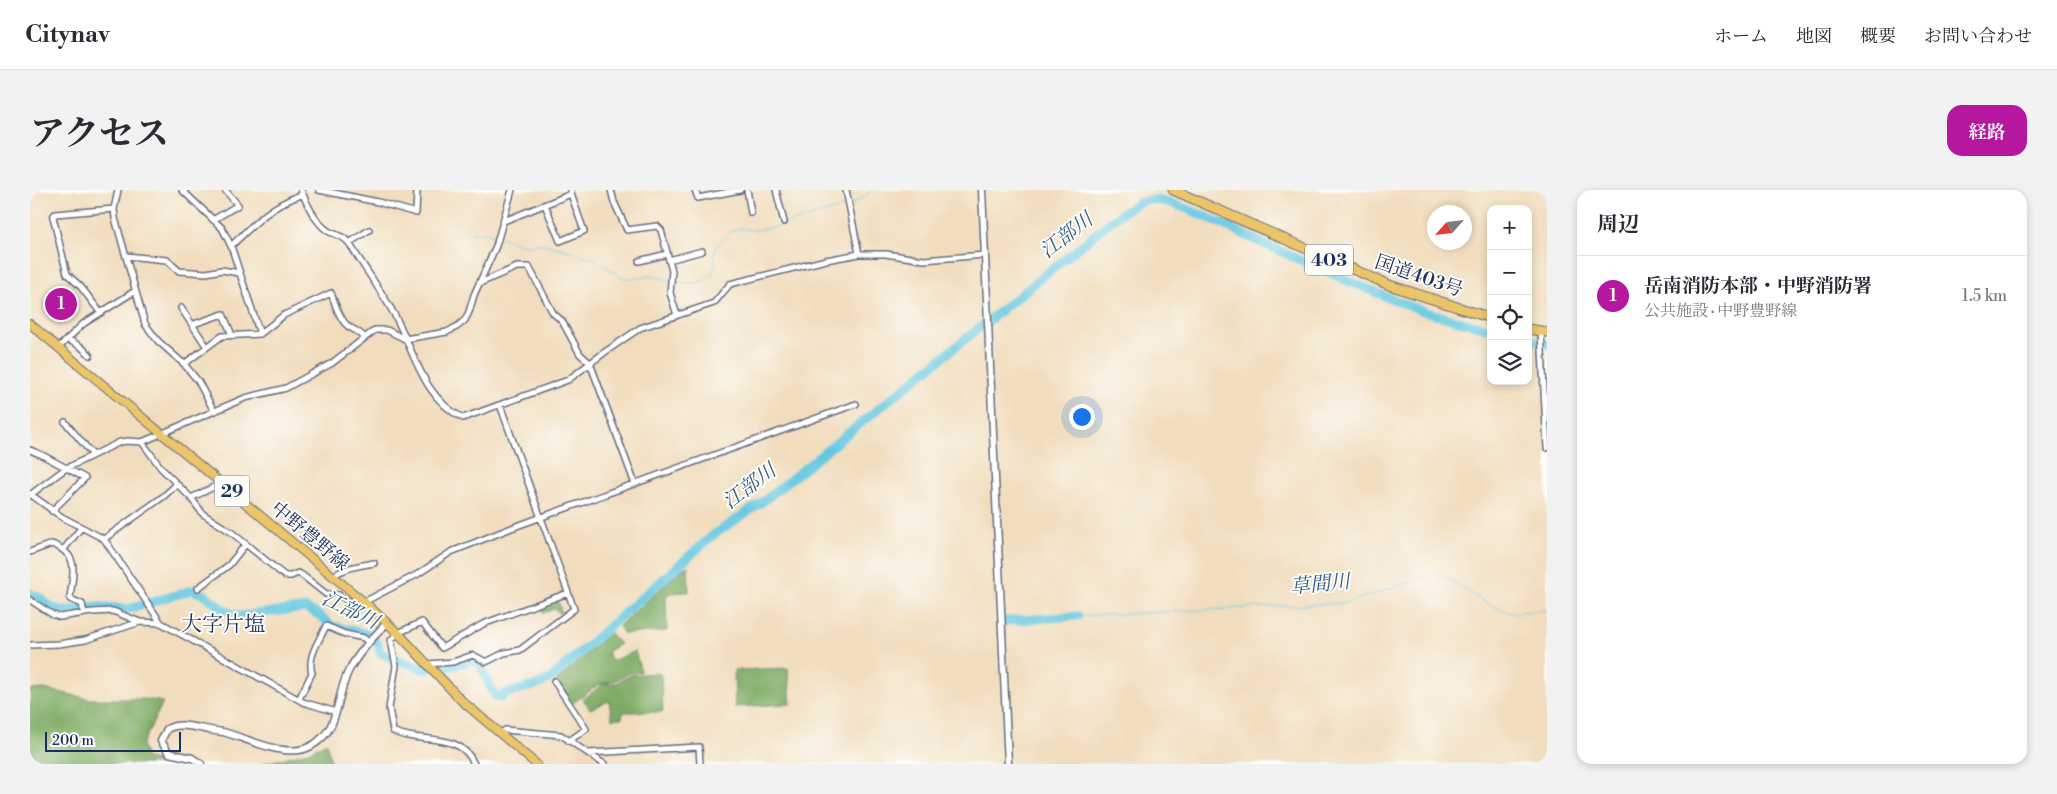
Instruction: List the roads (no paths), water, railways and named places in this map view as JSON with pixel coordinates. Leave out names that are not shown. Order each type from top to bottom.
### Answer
[{"type":"highway","name":"国道403号","points":[[1173,190],[1389,285],[1487,317]]},
{"type":"main road","name":"中野豊野線","points":[[30,324],[364,602],[428,664],[462,701],[536,764]]},
{"type":"street","points":[[118,190],[114,209],[141,313],[149,331],[184,364],[198,381],[214,411]]},
{"type":"street","points":[[182,190],[222,228],[231,246],[260,334]]},
{"type":"street","points":[[187,195],[193,190]]},
{"type":"street","points":[[213,220],[238,205],[225,190]]},
{"type":"street","points":[[319,190],[378,202],[416,213],[417,190]]},
{"type":"street","points":[[161,623],[104,539],[52,511],[30,495],[65,469],[120,442],[142,442],[245,398],[286,388],[332,363],[375,330],[387,330],[405,339],[447,332],[458,326],[465,320],[498,240],[512,190]]},
{"type":"street","points":[[611,190],[614,202],[627,230],[657,226],[661,230],[672,274],[670,293],[677,315]]},
{"type":"street","points":[[695,190],[698,198],[740,190]]},
{"type":"street","points":[[747,190],[751,213]]},
{"type":"street","points":[[776,190],[784,222]]},
{"type":"street","points":[[846,190],[859,254]]},
{"type":"street","points":[[982,190],[1008,764]]},
{"type":"street","points":[[231,246],[267,212],[302,192],[322,226],[330,232],[344,237],[349,242],[391,308],[420,373],[439,399],[455,414],[463,418],[568,380],[640,328],[714,303],[730,284],[826,260],[859,254],[886,254],[924,260],[984,255]]},
{"type":"street","points":[[504,221],[545,205],[571,192],[584,231],[560,241],[545,205]]},
{"type":"street","points":[[100,312],[81,287],[68,274],[53,217],[55,214],[114,209]]},
{"type":"street","points":[[349,242],[369,230]]},
{"type":"street","points":[[638,261],[702,251]]},
{"type":"street","points":[[126,256],[167,260],[179,271],[206,273],[222,270],[239,273]]},
{"type":"street","points":[[480,283],[517,266],[529,266],[553,313],[562,321],[580,354],[590,363],[635,484]]},
{"type":"street","points":[[58,348],[100,312],[135,291]]},
{"type":"street","points":[[184,364],[222,336],[260,334],[284,316],[331,293],[348,327],[360,332],[364,337]]},
{"type":"street","points":[[181,308],[194,324],[208,347]]},
{"type":"street","points":[[194,324],[223,314],[232,336]]},
{"type":"street","points":[[1544,331],[1542,350],[1547,448]]},
{"type":"street","points":[[67,339],[80,346],[90,356]]},
{"type":"street","points":[[142,442],[203,514],[231,532],[284,576],[298,573],[326,594],[338,595],[359,608],[364,602],[418,574],[451,552],[856,404]]},
{"type":"street","points":[[428,664],[446,664],[473,656],[486,662],[504,653],[520,650],[574,609],[500,405]]},
{"type":"street","points":[[65,422],[93,455]]},
{"type":"street","points":[[30,450],[42,454],[65,469],[85,478],[52,511]]},
{"type":"street","points":[[191,498],[222,483]]},
{"type":"street","points":[[104,539],[164,496],[177,484]]},
{"type":"street","points":[[64,549],[82,528]]},
{"type":"street","points":[[30,552],[52,544],[64,549],[69,555],[74,571],[70,600],[82,604],[84,613]]},
{"type":"street","points":[[198,588],[230,565],[245,545]]},
{"type":"street","points":[[333,576],[341,570],[351,567],[374,564]]},
{"type":"street","points":[[474,764],[467,752],[449,742],[402,736],[393,731],[389,708],[396,666],[391,640],[398,634],[422,622],[442,648],[483,624],[568,593]]},
{"type":"street","points":[[30,600],[53,615],[60,617],[113,611],[140,622],[161,623],[299,699],[336,712]]},
{"type":"street","points":[[30,645],[59,644],[85,640],[140,622]]},
{"type":"street","points":[[200,764],[192,758],[169,754],[161,741],[167,729],[175,726],[223,732],[276,748],[294,751],[310,747],[321,739],[333,724],[348,671],[368,641],[386,622]]},
{"type":"street","points":[[299,699],[312,673],[310,665],[315,648],[326,626],[368,641]]},
{"type":"street","points":[[554,680],[586,729],[569,741]]},
{"type":"street","points":[[500,734],[505,730],[561,735],[604,764]]},
{"type":"street","points":[[588,753],[699,748],[700,764]]},
{"type":"waterway","points":[[852,204],[867,195],[871,190]]},
{"type":"waterway","points":[[1154,190],[1166,202]]},
{"type":"waterway","name":"江部川","points":[[30,593],[41,598],[52,608],[65,611],[95,606],[128,609],[192,590],[205,595],[223,609],[238,616],[305,608],[333,626],[367,634],[378,644],[380,653],[422,669],[449,667],[474,660],[482,668],[494,694],[501,698],[504,694],[540,684],[552,677],[712,536],[765,500],[1114,219],[1142,202],[1150,200],[1162,201],[1176,205],[1402,303],[1438,316],[1487,328]]},
{"type":"waterway","points":[[673,281],[693,283],[711,276],[715,267],[715,248],[730,232],[740,228],[754,230],[772,228],[848,206]]},
{"type":"waterway","points":[[471,233],[484,232],[497,236]]},
{"type":"waterway","points":[[501,237],[523,245],[544,244],[570,251],[594,259],[621,277],[630,279],[650,276],[669,280]]},
{"type":"waterway","name":"江部川","points":[[1532,340],[1547,344]]},
{"type":"waterway","name":"草間川","points":[[1081,616],[1346,603],[1439,573],[1486,603],[1511,613],[1547,610]]},
{"type":"waterway","name":"草間川","points":[[1003,621],[1078,616]]},
{"type":"place","name":"岳南消防本部・中野消防署","points":[[61,304]]},
{"type":"district","name":"大字片塩","points":[[223,625]]}]
